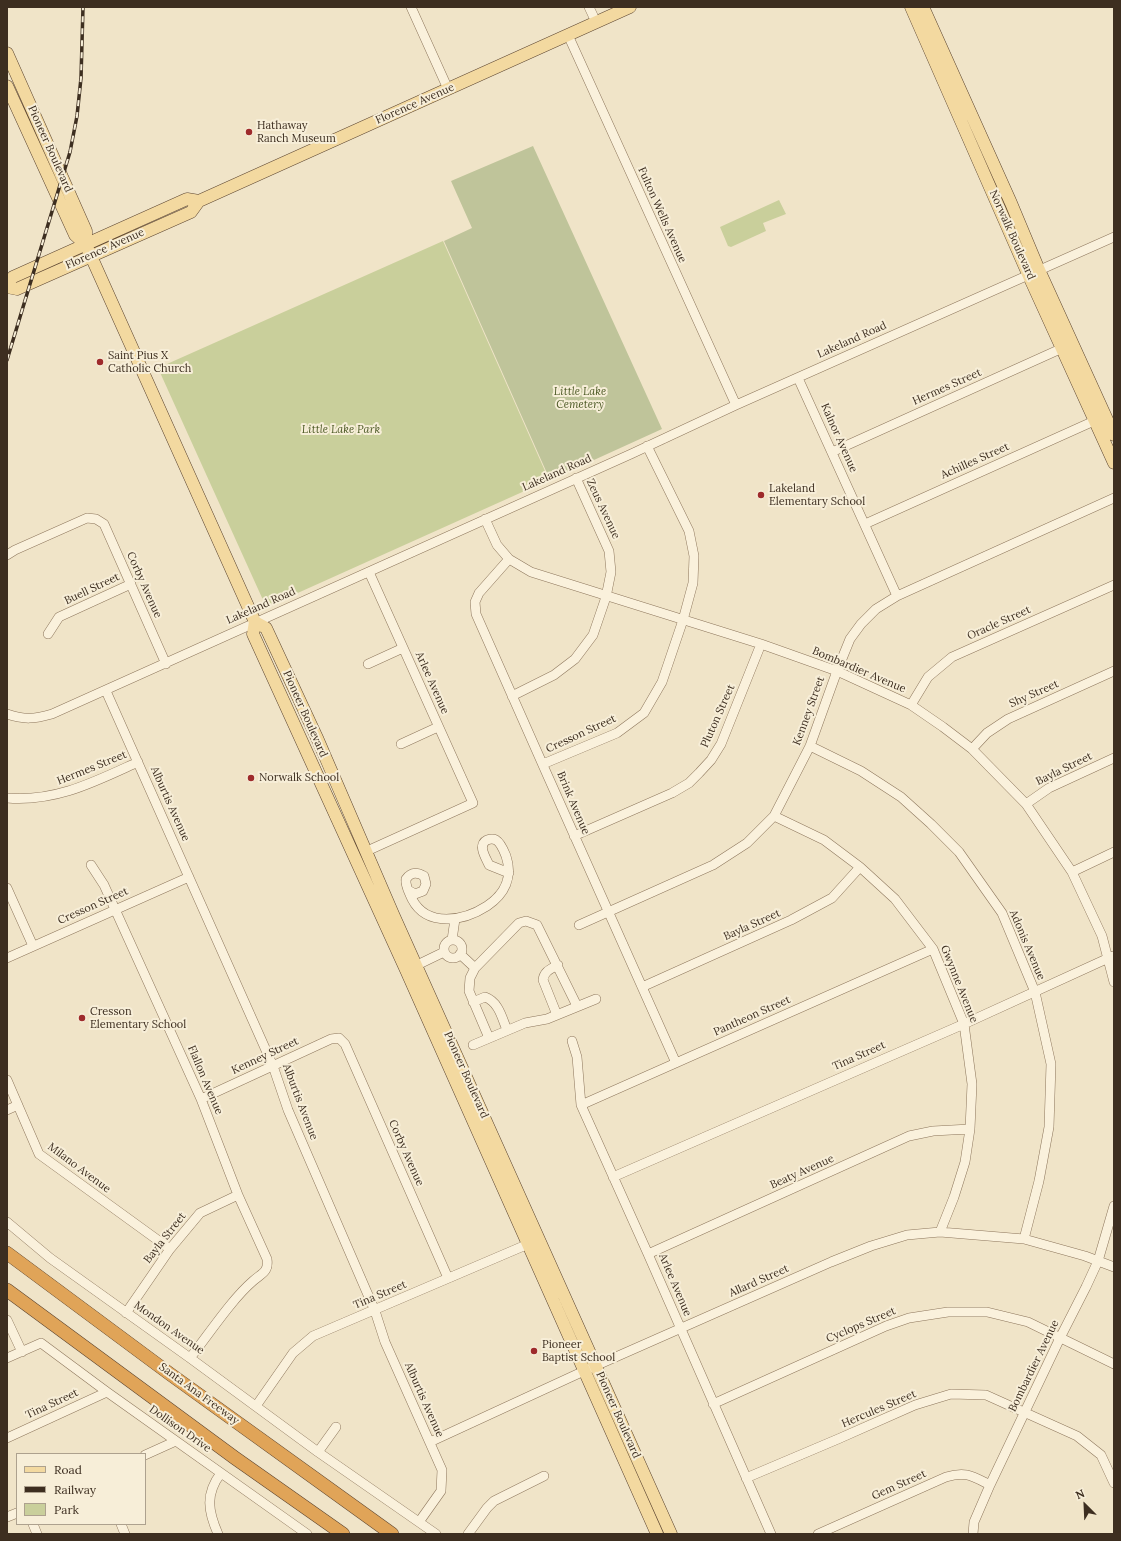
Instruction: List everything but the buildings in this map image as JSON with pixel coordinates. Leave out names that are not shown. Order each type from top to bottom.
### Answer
[{"type":"highway","name":"Santa Ana Freeway","points":[[7,1253],[170,1374],[392,1534]]},
{"type":"highway","points":[[7,1290],[235,1458],[343,1534]]},
{"type":"main road","name":"Florence Avenue","points":[[7,287],[17,289],[187,199],[199,201],[630,7]]},
{"type":"main road","name":"Norwalk Boulevard","points":[[911,7],[1067,346],[1114,435]]},
{"type":"main road","name":"Norwalk Boulevard","points":[[923,7],[1008,198],[1034,272]]},
{"type":"main road","name":"Pioneer Boulevard","points":[[7,53],[86,231],[88,251]]},
{"type":"main road","name":"Pioneer Boulevard","points":[[7,86],[75,235],[88,251],[256,622],[266,628],[367,852],[411,968],[527,1244],[657,1534]]},
{"type":"main road","name":"Florence Avenue","points":[[7,283],[13,277],[88,251]]},
{"type":"main road","name":"Norwalk Boulevard","points":[[1067,346],[1094,421],[1114,463]]},
{"type":"main road","name":"Pioneer Boulevard","points":[[256,622],[253,634],[540,1238],[671,1534]]},
{"type":"street","points":[[411,7],[448,89]]},
{"type":"street","points":[[589,7],[596,22]]},
{"type":"street","name":"Fulton Wells Avenue","points":[[568,35],[736,405]]},
{"type":"street","name":"Lakeland Road","points":[[7,714],[22,719],[36,719],[52,714],[106,691],[736,405],[1114,237]]},
{"type":"street","name":"Hermes Street","points":[[832,452],[1067,346]]},
{"type":"street","name":"Kalnor Avenue","points":[[798,378],[896,596]]},
{"type":"street","name":"Achilles Street","points":[[864,524],[1094,421]]},
{"type":"street","name":"Cresson Street","points":[[543,764],[617,733],[644,713],[662,682],[683,620],[693,583],[693,550],[689,531],[647,446]]},
{"type":"street","name":"Zeus Avenue","points":[[512,696],[554,675],[575,659],[593,635],[606,597],[611,572],[609,551],[576,478]]},
{"type":"street","name":"Kenney Street","points":[[579,925],[713,865],[747,843],[774,816],[810,746],[836,671],[850,639],[876,609],[896,596],[1114,498]]},
{"type":"street","name":"Corby Avenue","points":[[7,555],[87,518],[96,519],[104,524],[166,664]]},
{"type":"street","name":"Bombardier Avenue","points":[[485,519],[497,545],[509,559],[531,572],[606,597],[761,644],[836,671],[911,705],[943,727],[972,749],[1026,804],[1072,872],[1111,957],[1114,982]]},
{"type":"street","name":"Brink Avenue","points":[[509,559],[479,593],[475,602],[476,614],[676,1063]]},
{"type":"street","name":"Arlee Avenue","points":[[367,852],[473,803],[369,572]]},
{"type":"street","name":"Buell Street","points":[[48,634],[59,617],[131,584]]},
{"type":"street","name":"Oracle Street","points":[[911,705],[928,677],[952,657],[1114,585]]},
{"type":"street","name":"Pluton Street","points":[[574,836],[672,794],[689,783],[700,773],[711,760],[721,744],[761,644]]},
{"type":"street","points":[[368,664],[403,648]]},
{"type":"street","name":"Shy Street","points":[[972,749],[987,733],[1008,719],[1114,671]]},
{"type":"street","name":"Alburtis Avenue","points":[[106,691],[273,1066],[288,1110],[375,1311],[385,1342],[442,1470],[440,1491],[419,1522]]},
{"type":"street","points":[[401,744],[438,727]]},
{"type":"street","name":"Adonis Avenue","points":[[810,746],[861,771],[901,797],[959,852],[1002,913],[1035,992],[1050,1064],[1049,1127],[1039,1181],[1024,1238]]},
{"type":"street","name":"Bayla Street","points":[[1026,804],[1049,788],[1114,758]]},
{"type":"street","name":"Hermes Street","points":[[7,799],[52,796],[78,789],[138,762]]},
{"type":"street","name":"Gwynne Avenue","points":[[774,816],[824,840],[860,868],[895,899],[933,949],[964,1024],[972,1084],[970,1129],[965,1162],[954,1197],[940,1232]]},
{"type":"street","points":[[1072,872],[1114,852]]},
{"type":"street","name":"Flallon Avenue","points":[[91,865],[104,885],[114,910],[201,1099],[238,1195],[267,1259],[268,1265],[265,1271],[244,1288],[190,1358]]},
{"type":"street","name":"Bayla Street","points":[[642,987],[791,920],[832,898],[860,868]]},
{"type":"street","points":[[408,890],[415,904],[425,914],[438,918],[455,919],[468,915],[492,902],[507,885],[509,873]]},
{"type":"street","name":"Cresson Street","points":[[7,958],[189,877]]},
{"type":"street","points":[[7,888],[33,946]]},
{"type":"street","points":[[452,940],[455,919]]},
{"type":"street","points":[[489,1038],[469,991],[470,978],[475,968],[519,923],[526,921],[537,925],[577,1006]]},
{"type":"street","points":[[452,940],[459,942],[462,948],[460,954],[454,957],[448,956],[444,952],[444,946],[447,942],[452,940]]},
{"type":"street","name":"Pantheon Street","points":[[581,1104],[933,949]]},
{"type":"street","points":[[411,968],[444,952]]},
{"type":"street","points":[[460,954],[475,968]]},
{"type":"street","name":"Tina Street","points":[[613,1177],[964,1024],[1111,957]]},
{"type":"street","points":[[557,1015],[543,980],[543,976],[546,972],[558,965]]},
{"type":"street","points":[[473,1002],[485,997],[496,1003],[507,1030]]},
{"type":"street","points":[[473,1045],[525,1023],[547,1019],[596,999]]},
{"type":"street","name":"Kenney Street","points":[[201,1099],[331,1039],[339,1038]]},
{"type":"street","name":"Corby Avenue","points":[[339,1038],[345,1044],[448,1278]]},
{"type":"street","name":"Arlee Avenue","points":[[572,1041],[577,1058],[581,1104],[771,1534]]},
{"type":"street","name":"Milano Avenue","points":[[7,1080],[39,1154],[170,1248]]},
{"type":"street","points":[[7,1110],[18,1105]]},
{"type":"street","name":"Beaty Avenue","points":[[648,1254],[908,1136],[933,1130],[970,1129]]},
{"type":"street","name":"Bayla Street","points":[[126,1313],[170,1248],[200,1213],[238,1195]]},
{"type":"street","name":"Bombardier Avenue","points":[[973,1534],[974,1522],[990,1485],[1098,1261],[1114,1206]]},
{"type":"street","name":"Mondon Avenue","points":[[7,1222],[50,1258],[318,1452],[436,1534]]},
{"type":"street","name":"Allard Street","points":[[430,1442],[584,1371],[831,1262],[871,1246],[907,1235],[940,1232],[1024,1238],[1114,1267]]},
{"type":"street","name":"Tina Street","points":[[256,1406],[293,1353],[313,1336],[375,1311],[540,1238]]},
{"type":"street","name":"Cyclops Street","points":[[713,1404],[886,1326],[909,1318],[948,1312],[987,1312],[1028,1322],[1114,1364]]},
{"type":"street","points":[[7,1320],[22,1352],[7,1358]]},
{"type":"street","name":"Dollison Drive","points":[[22,1352],[41,1343],[107,1392],[307,1534]]},
{"type":"street","name":"Tina Street","points":[[7,1438],[107,1392]]},
{"type":"street","name":"Hercules Street","points":[[746,1478],[838,1440],[914,1405],[951,1394],[986,1395],[1078,1436],[1101,1455],[1114,1483]]},
{"type":"street","points":[[318,1452],[336,1427]]},
{"type":"street","points":[[146,1455],[176,1441]]},
{"type":"street","points":[[218,1534],[211,1517],[209,1507],[214,1482],[221,1473]]},
{"type":"street","name":"Gem Street","points":[[818,1534],[952,1475],[970,1475],[990,1485]]},
{"type":"street","points":[[468,1534],[494,1501],[544,1476]]},
{"type":"green space","name":"Little Lake Cemetery","points":[[533,146],[662,429],[550,480],[444,241],[472,228],[451,181]]},
{"type":"green space","points":[[779,200],[786,214],[763,223],[766,231],[731,247],[728,246],[720,227]]},
{"type":"green space","name":"Little Lake Park","points":[[443,241],[549,480],[271,605],[266,604],[158,368]]},
{"type":"railway","points":[[7,360],[70,152],[77,116],[81,78],[83,7]]},
{"type":"place","name":"Hathaway Ranch Museum","points":[[249,132]]},
{"type":"place","name":"Saint Pius X Catholic Church","points":[[100,362]]},
{"type":"place","name":"Lakeland Elementary School","points":[[761,495]]},
{"type":"place","name":"Norwalk School","points":[[251,778]]},
{"type":"place","name":"Cresson Elementary School","points":[[82,1018]]},
{"type":"place","name":"Pioneer Baptist School","points":[[534,1351]]}]
